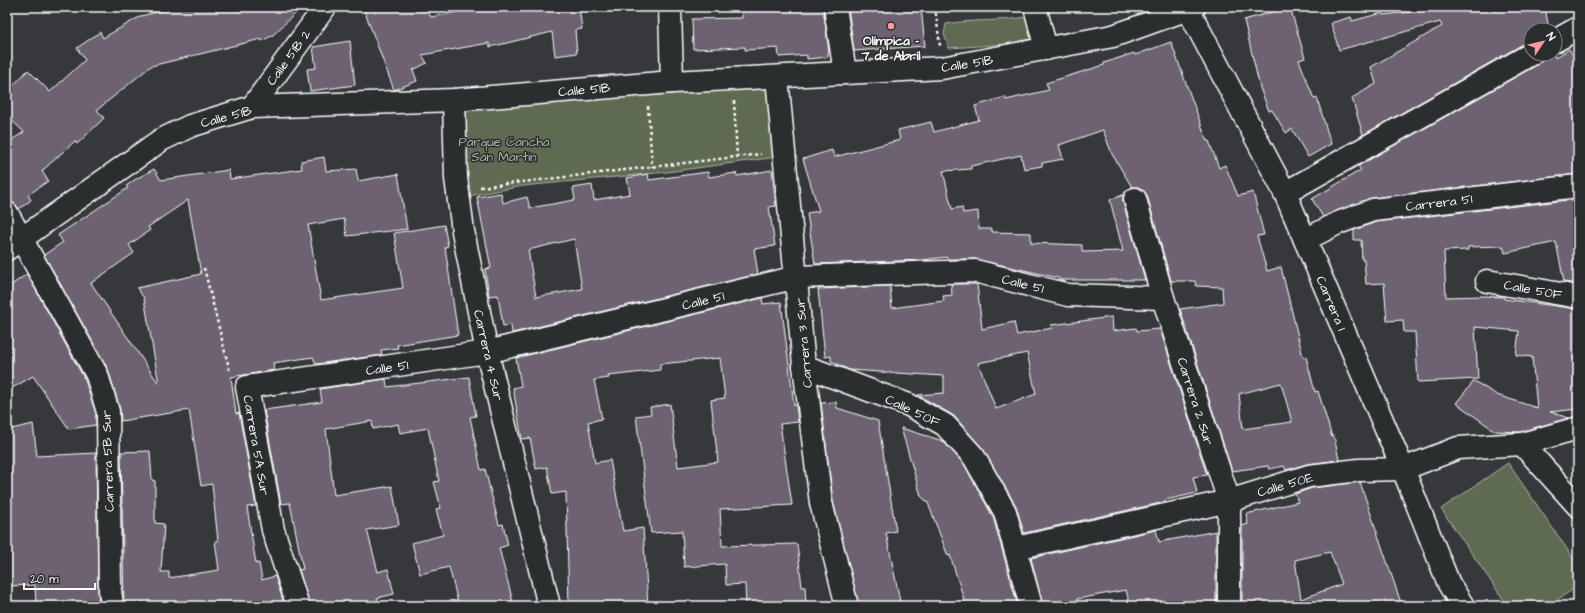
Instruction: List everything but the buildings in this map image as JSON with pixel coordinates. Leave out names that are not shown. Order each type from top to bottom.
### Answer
[{"type":"street","name":"Calle 51B 2","points":[[252,107],[325,7]]},
{"type":"street","points":[[670,7],[672,82]]},
{"type":"street","points":[[835,7],[846,73]]},
{"type":"street","points":[[1034,7],[1046,49]]},
{"type":"street","name":"Calle 51B","points":[[15,244],[161,140],[190,126],[252,107],[454,100],[672,82],[942,68],[1113,36],[1190,8]]},
{"type":"street","name":"Carrera 1","points":[[1190,8],[1285,193],[1403,469],[1450,584],[1463,606]]},
{"type":"street","points":[[1563,36],[1578,28]]},
{"type":"street","points":[[1285,193],[1523,59]]},
{"type":"street","name":"Carrera 3 Sur","points":[[777,77],[797,277],[804,366],[821,503],[847,606]]},
{"type":"street","name":"Carrera 4 Sur","points":[[454,100],[458,190],[463,231],[487,352],[549,606]]},
{"type":"street","name":"Carrera 51","points":[[1305,240],[1338,223],[1374,210],[1578,186]]},
{"type":"street","name":"Carrera 2 Sur","points":[[1134,199],[1163,298],[1229,501],[1229,606]]},
{"type":"street","name":"Carrera 5B Sur","points":[[7,213],[15,244],[97,375],[108,412],[110,590],[112,606]]},
{"type":"street","name":"Calle 51","points":[[247,387],[487,352],[797,277],[975,271],[1068,294],[1163,298]]},
{"type":"street","name":"Calle 50F","points":[[1488,281],[1578,297]]},
{"type":"street","name":"Calle 50F","points":[[804,366],[909,406],[945,425],[974,457],[1005,512],[1031,606]]},
{"type":"street","name":"Carrera 5A Sur","points":[[247,387],[273,530],[298,606]]},
{"type":"street","name":"Calle 50E","points":[[1016,548],[1229,501],[1310,476],[1359,470],[1403,469],[1458,448],[1522,444],[1578,428]]},
{"type":"street","points":[[1522,444],[1578,506]]},
{"type":"path","points":[[935,7],[942,68]]},
{"type":"path","points":[[732,80],[737,157]]},
{"type":"path","points":[[647,84],[652,167]]},
{"type":"path","points":[[458,190],[785,151]]},
{"type":"path","name":"Carrera 5A Sur","points":[[204,268],[232,381],[247,387]]},
{"type":"green space","points":[[1027,17],[1034,39],[1009,44],[949,48],[944,34],[946,24],[1007,20]]},
{"type":"green space","name":"Parque Cancha San Martin","points":[[770,86],[777,157],[667,172],[523,186],[468,196],[461,110]]},
{"type":"green space","points":[[1508,463],[1578,565],[1578,586],[1548,606],[1508,606],[1441,509]]},
{"type":"place","name":"Olímpica - 7 de Abril","points":[[891,26]]}]
